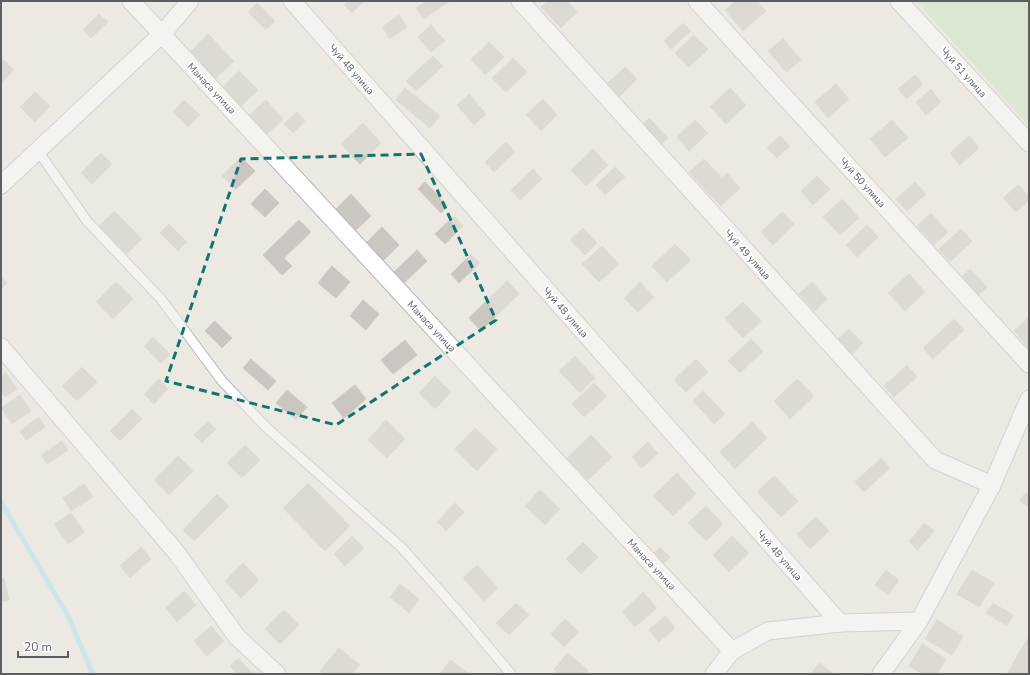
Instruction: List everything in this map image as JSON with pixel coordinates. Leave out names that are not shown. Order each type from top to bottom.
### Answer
[{"type":"street","name":"Манаса улица","points":[[131,1],[732,651]]},
{"type":"street","points":[[1,185],[162,34],[190,1]]},
{"type":"street","name":"Чуй 48 улица","points":[[292,1],[840,622]]},
{"type":"street","name":"Чуй 49 улица","points":[[520,1],[935,460],[992,485]]},
{"type":"street","name":"Чуй 50 улица","points":[[697,1],[1029,364]]},
{"type":"street","name":"Чуй 51 улица","points":[[899,1],[1029,143]]},
{"type":"street","points":[[1,347],[176,552],[237,637],[277,674]]},
{"type":"street","points":[[881,674],[919,621],[992,485],[1029,399]]},
{"type":"street","points":[[714,674],[732,651],[768,630],[840,622],[919,621]]},
{"type":"lane","points":[[38,151],[87,221],[161,299],[222,381],[267,428],[402,548],[511,674]]},
{"type":"highlighted area","points":[[421,154],[496,320],[336,425],[166,381],[241,159]]},
{"type":"green space","points":[[916,1],[1025,1],[1029,6],[1029,126]]},
{"type":"building","points":[[349,1],[364,1],[352,13],[344,5]]},
{"type":"building","points":[[426,1],[450,1],[424,19],[416,8]]},
{"type":"building","points":[[548,1],[567,1],[577,12],[561,28],[541,7]]},
{"type":"building","points":[[736,1],[757,1],[766,11],[743,31],[725,10]]},
{"type":"building","points":[[257,3],[275,21],[266,30],[248,12]]},
{"type":"building","points":[[99,14],[108,22],[91,38],[83,30]]},
{"type":"building","points":[[399,15],[407,27],[390,39],[382,27]]},
{"type":"building","points":[[683,23],[691,31],[671,49],[664,41]]},
{"type":"building","points":[[431,25],[445,41],[431,52],[418,37]]},
{"type":"building","points":[[208,34],[234,61],[214,80],[189,53]]},
{"type":"building","points":[[694,35],[708,49],[689,67],[675,53]]},
{"type":"building","points":[[783,39],[801,60],[786,72],[768,51]]},
{"type":"building","points":[[489,42],[504,57],[485,75],[471,59]]},
{"type":"building","points":[[433,56],[443,66],[416,91],[406,81]]},
{"type":"building","points":[[513,58],[527,72],[506,92],[492,78]]},
{"type":"building","points":[[4,60],[14,70],[1,83],[1,63]]},
{"type":"building","points":[[625,67],[637,79],[619,97],[607,84]]},
{"type":"building","points":[[239,71],[258,90],[240,107],[222,88]]},
{"type":"building","points":[[915,75],[923,84],[907,99],[898,89]]},
{"type":"building","points":[[836,84],[849,99],[828,118],[815,102]]},
{"type":"building","points":[[405,88],[440,116],[430,128],[396,100]]},
{"type":"building","points":[[730,88],[746,105],[726,124],[710,107]]},
{"type":"building","points":[[931,89],[941,102],[926,115],[916,102]]},
{"type":"building","points":[[35,92],[50,106],[35,122],[20,107]]},
{"type":"building","points":[[469,94],[486,114],[474,125],[457,105]]},
{"type":"building","points":[[543,99],[557,115],[541,131],[526,115]]},
{"type":"building","points":[[184,100],[200,115],[188,127],[173,112]]},
{"type":"building","points":[[266,100],[283,119],[266,135],[248,116]]},
{"type":"building","points":[[297,112],[305,121],[293,133],[284,124]]},
{"type":"building","points":[[649,118],[668,138],[660,145],[641,126]]},
{"type":"building","points":[[695,120],[708,133],[689,151],[677,137]]},
{"type":"building","points":[[892,120],[908,138],[885,157],[870,139]]},
{"type":"building","points":[[363,123],[381,143],[360,164],[341,144]]},
{"type":"building","points":[[780,136],[790,146],[777,158],[767,148]]},
{"type":"building","points":[[969,136],[979,148],[960,165],[950,153]]},
{"type":"building","points":[[506,142],[515,152],[494,172],[485,162]]},
{"type":"building","points":[[593,149],[608,165],[586,186],[571,170]]},
{"type":"building","points":[[101,153],[112,164],[92,184],[81,173]]},
{"type":"building","points":[[241,157],[255,171],[236,189],[222,176]]},
{"type":"building","points":[[704,159],[722,178],[707,192],[689,172]]},
{"type":"building","points":[[615,167],[625,177],[605,195],[596,185]]},
{"type":"building","points":[[533,169],[542,179],[520,200],[511,190]]},
{"type":"building","points":[[727,173],[740,188],[721,206],[707,192]]},
{"type":"building","points":[[817,176],[830,189],[813,205],[801,191]]},
{"type":"building","points":[[425,182],[448,206],[441,213],[418,189]]},
{"type":"building","points":[[915,182],[926,194],[907,211],[896,199]]},
{"type":"building","points":[[1018,185],[1029,196],[1029,200],[1016,212],[1003,198]]},
{"type":"building","points":[[265,189],[279,203],[265,217],[251,204]]},
{"type":"building","points":[[351,194],[371,216],[353,233],[333,212]]},
{"type":"building","points":[[842,199],[859,218],[840,235],[823,217]]},
{"type":"building","points":[[114,211],[142,239],[127,254],[99,226]]},
{"type":"building","points":[[782,212],[794,224],[773,245],[761,232]]},
{"type":"building","points":[[931,213],[948,232],[934,245],[917,226]]},
{"type":"building","points":[[454,216],[463,226],[445,244],[435,234]]},
{"type":"building","points":[[299,220],[311,232],[284,258],[292,266],[282,275],[263,255]]},
{"type":"building","points":[[169,224],[187,242],[178,251],[160,233]]},
{"type":"building","points":[[867,225],[878,237],[857,257],[846,245]]},
{"type":"building","points":[[382,227],[399,245],[382,262],[365,244]]},
{"type":"building","points":[[583,228],[597,243],[585,255],[570,240]]},
{"type":"building","points":[[961,229],[972,241],[950,262],[939,249]]},
{"type":"building","points":[[675,244],[691,260],[667,282],[652,266]]},
{"type":"building","points":[[602,246],[619,264],[599,282],[582,264]]},
{"type":"building","points":[[417,250],[427,261],[404,283],[394,272]]},
{"type":"building","points":[[471,254],[480,263],[459,283],[451,274]]},
{"type":"building","points":[[332,266],[350,282],[336,298],[318,283]]},
{"type":"building","points":[[970,269],[987,287],[978,295],[962,276]]},
{"type":"building","points":[[909,274],[925,292],[905,311],[888,293]]},
{"type":"building","points":[[1,277],[7,283],[1,289]]},
{"type":"building","points":[[507,281],[519,294],[481,331],[469,318]]},
{"type":"building","points":[[116,282],[133,299],[113,319],[96,302]]},
{"type":"building","points":[[640,282],[654,297],[638,312],[624,298]]},
{"type":"building","points":[[812,282],[827,299],[815,311],[799,294]]},
{"type":"building","points":[[363,300],[379,314],[366,330],[350,316]]},
{"type":"building","points":[[743,302],[761,321],[743,338],[725,318]]},
{"type":"building","points":[[1029,317],[1029,346],[1028,347],[1014,331]]},
{"type":"building","points":[[954,319],[964,330],[933,359],[923,348]]},
{"type":"building","points":[[215,321],[232,338],[222,348],[205,331]]},
{"type":"building","points":[[849,329],[863,343],[852,354],[838,339]]},
{"type":"building","points":[[153,337],[170,354],[161,363],[144,346]]},
{"type":"building","points":[[751,339],[763,351],[740,373],[728,361]]},
{"type":"building","points":[[405,340],[417,355],[393,374],[381,360]]},
{"type":"building","points":[[575,356],[595,378],[580,393],[559,371]]},
{"type":"building","points":[[251,359],[276,381],[268,390],[243,368]]},
{"type":"building","points":[[696,359],[708,372],[686,392],[674,380]]},
{"type":"building","points":[[907,365],[917,377],[894,397],[884,386]]},
{"type":"building","points":[[82,367],[97,382],[77,401],[62,386]]},
{"type":"building","points":[[6,373],[17,389],[5,397],[1,392],[1,376]]},
{"type":"building","points":[[435,376],[451,392],[435,409],[419,393]]},
{"type":"building","points":[[159,379],[168,389],[154,404],[144,394]]},
{"type":"building","points":[[797,379],[814,396],[790,419],[774,401]]},
{"type":"building","points":[[594,383],[607,396],[584,417],[572,404]]},
{"type":"building","points":[[355,385],[366,399],[344,418],[332,403]]},
{"type":"building","points":[[287,390],[307,407],[296,420],[276,403]]},
{"type":"building","points":[[703,391],[725,414],[714,424],[693,401]]},
{"type":"building","points":[[20,395],[31,411],[12,424],[1,408]]},
{"type":"building","points":[[132,409],[142,419],[120,441],[110,431]]},
{"type":"building","points":[[39,417],[45,427],[26,440],[20,431]]},
{"type":"building","points":[[386,420],[405,439],[387,458],[368,440]]},
{"type":"building","points":[[208,421],[216,429],[202,443],[194,435]]},
{"type":"building","points":[[752,422],[767,438],[735,469],[720,452]]},
{"type":"building","points":[[475,428],[497,449],[477,471],[455,449]]},
{"type":"building","points":[[591,435],[612,457],[588,480],[567,458]]},
{"type":"building","points":[[62,441],[68,450],[47,464],[41,455]]},
{"type":"building","points":[[648,442],[658,453],[642,468],[632,457]]},
{"type":"building","points":[[245,445],[260,460],[242,478],[227,463]]},
{"type":"building","points":[[178,456],[193,471],[169,495],[154,480]]},
{"type":"building","points":[[881,458],[890,468],[864,492],[855,482]]},
{"type":"building","points":[[677,473],[696,494],[673,516],[653,496]]},
{"type":"building","points":[[774,476],[798,501],[781,517],[757,492]]},
{"type":"building","points":[[308,483],[350,526],[325,551],[283,508]]},
{"type":"building","points":[[84,484],[93,497],[71,511],[63,498]]},
{"type":"building","points":[[540,490],[560,509],[545,525],[525,506]]},
{"type":"building","points":[[1026,492],[1029,494],[1029,507],[1020,501]]},
{"type":"building","points":[[217,494],[229,506],[194,541],[183,530]]},
{"type":"building","points":[[455,503],[464,512],[446,531],[437,522]]},
{"type":"building","points":[[706,506],[723,524],[706,541],[688,523]]},
{"type":"building","points":[[71,513],[84,532],[68,544],[54,524]]},
{"type":"building","points":[[816,517],[829,531],[810,549],[797,534]]},
{"type":"building","points":[[924,523],[934,531],[918,550],[909,542]]},
{"type":"building","points":[[352,536],[364,548],[345,566],[334,554]]},
{"type":"building","points":[[732,536],[749,553],[729,572],[713,555]]},
{"type":"building","points":[[583,542],[598,557],[581,574],[566,559]]},
{"type":"building","points":[[141,547],[151,559],[130,578],[120,566]]},
{"type":"building","points":[[660,547],[670,557],[661,566],[651,556]]},
{"type":"building","points":[[243,563],[259,580],[241,598],[225,581]]},
{"type":"building","points":[[477,565],[498,588],[484,601],[463,578]]},
{"type":"building","points":[[886,570],[899,580],[888,595],[875,585]]},
{"type":"building","points":[[972,570],[994,583],[979,607],[957,594]]},
{"type":"building","points":[[4,578],[9,600],[1,602],[1,579]]},
{"type":"building","points":[[400,584],[419,599],[409,613],[390,597]]},
{"type":"building","points":[[184,591],[196,605],[177,622],[166,608]]},
{"type":"building","points":[[643,592],[657,608],[635,627],[622,612]]},
{"type":"building","points":[[516,603],[529,615],[509,635],[496,623]]},
{"type":"building","points":[[993,603],[1013,615],[1007,626],[986,613]]},
{"type":"building","points":[[284,610],[299,625],[280,644],[265,629]]},
{"type":"building","points":[[665,616],[675,628],[659,642],[649,630]]},
{"type":"building","points":[[565,619],[579,632],[564,647],[551,634]]},
{"type":"building","points":[[937,620],[963,636],[952,655],[925,639]]},
{"type":"building","points":[[211,626],[224,641],[207,656],[194,641]]},
{"type":"building","points":[[1029,636],[1029,674],[1007,674]]},
{"type":"building","points":[[922,644],[946,659],[937,674],[923,674],[909,666]]},
{"type":"building","points":[[339,648],[360,665],[352,674],[324,674],[320,671]]},
{"type":"building","points":[[567,653],[588,670],[585,674],[559,674],[554,670]]},
{"type":"building","points":[[238,658],[252,674],[237,674],[230,666]]},
{"type":"building","points":[[451,660],[469,674],[440,674]]},
{"type":"building","points":[[819,663],[834,674],[811,674]]},
{"type":"waterway","points":[[1,502],[68,616],[93,674]]}]
